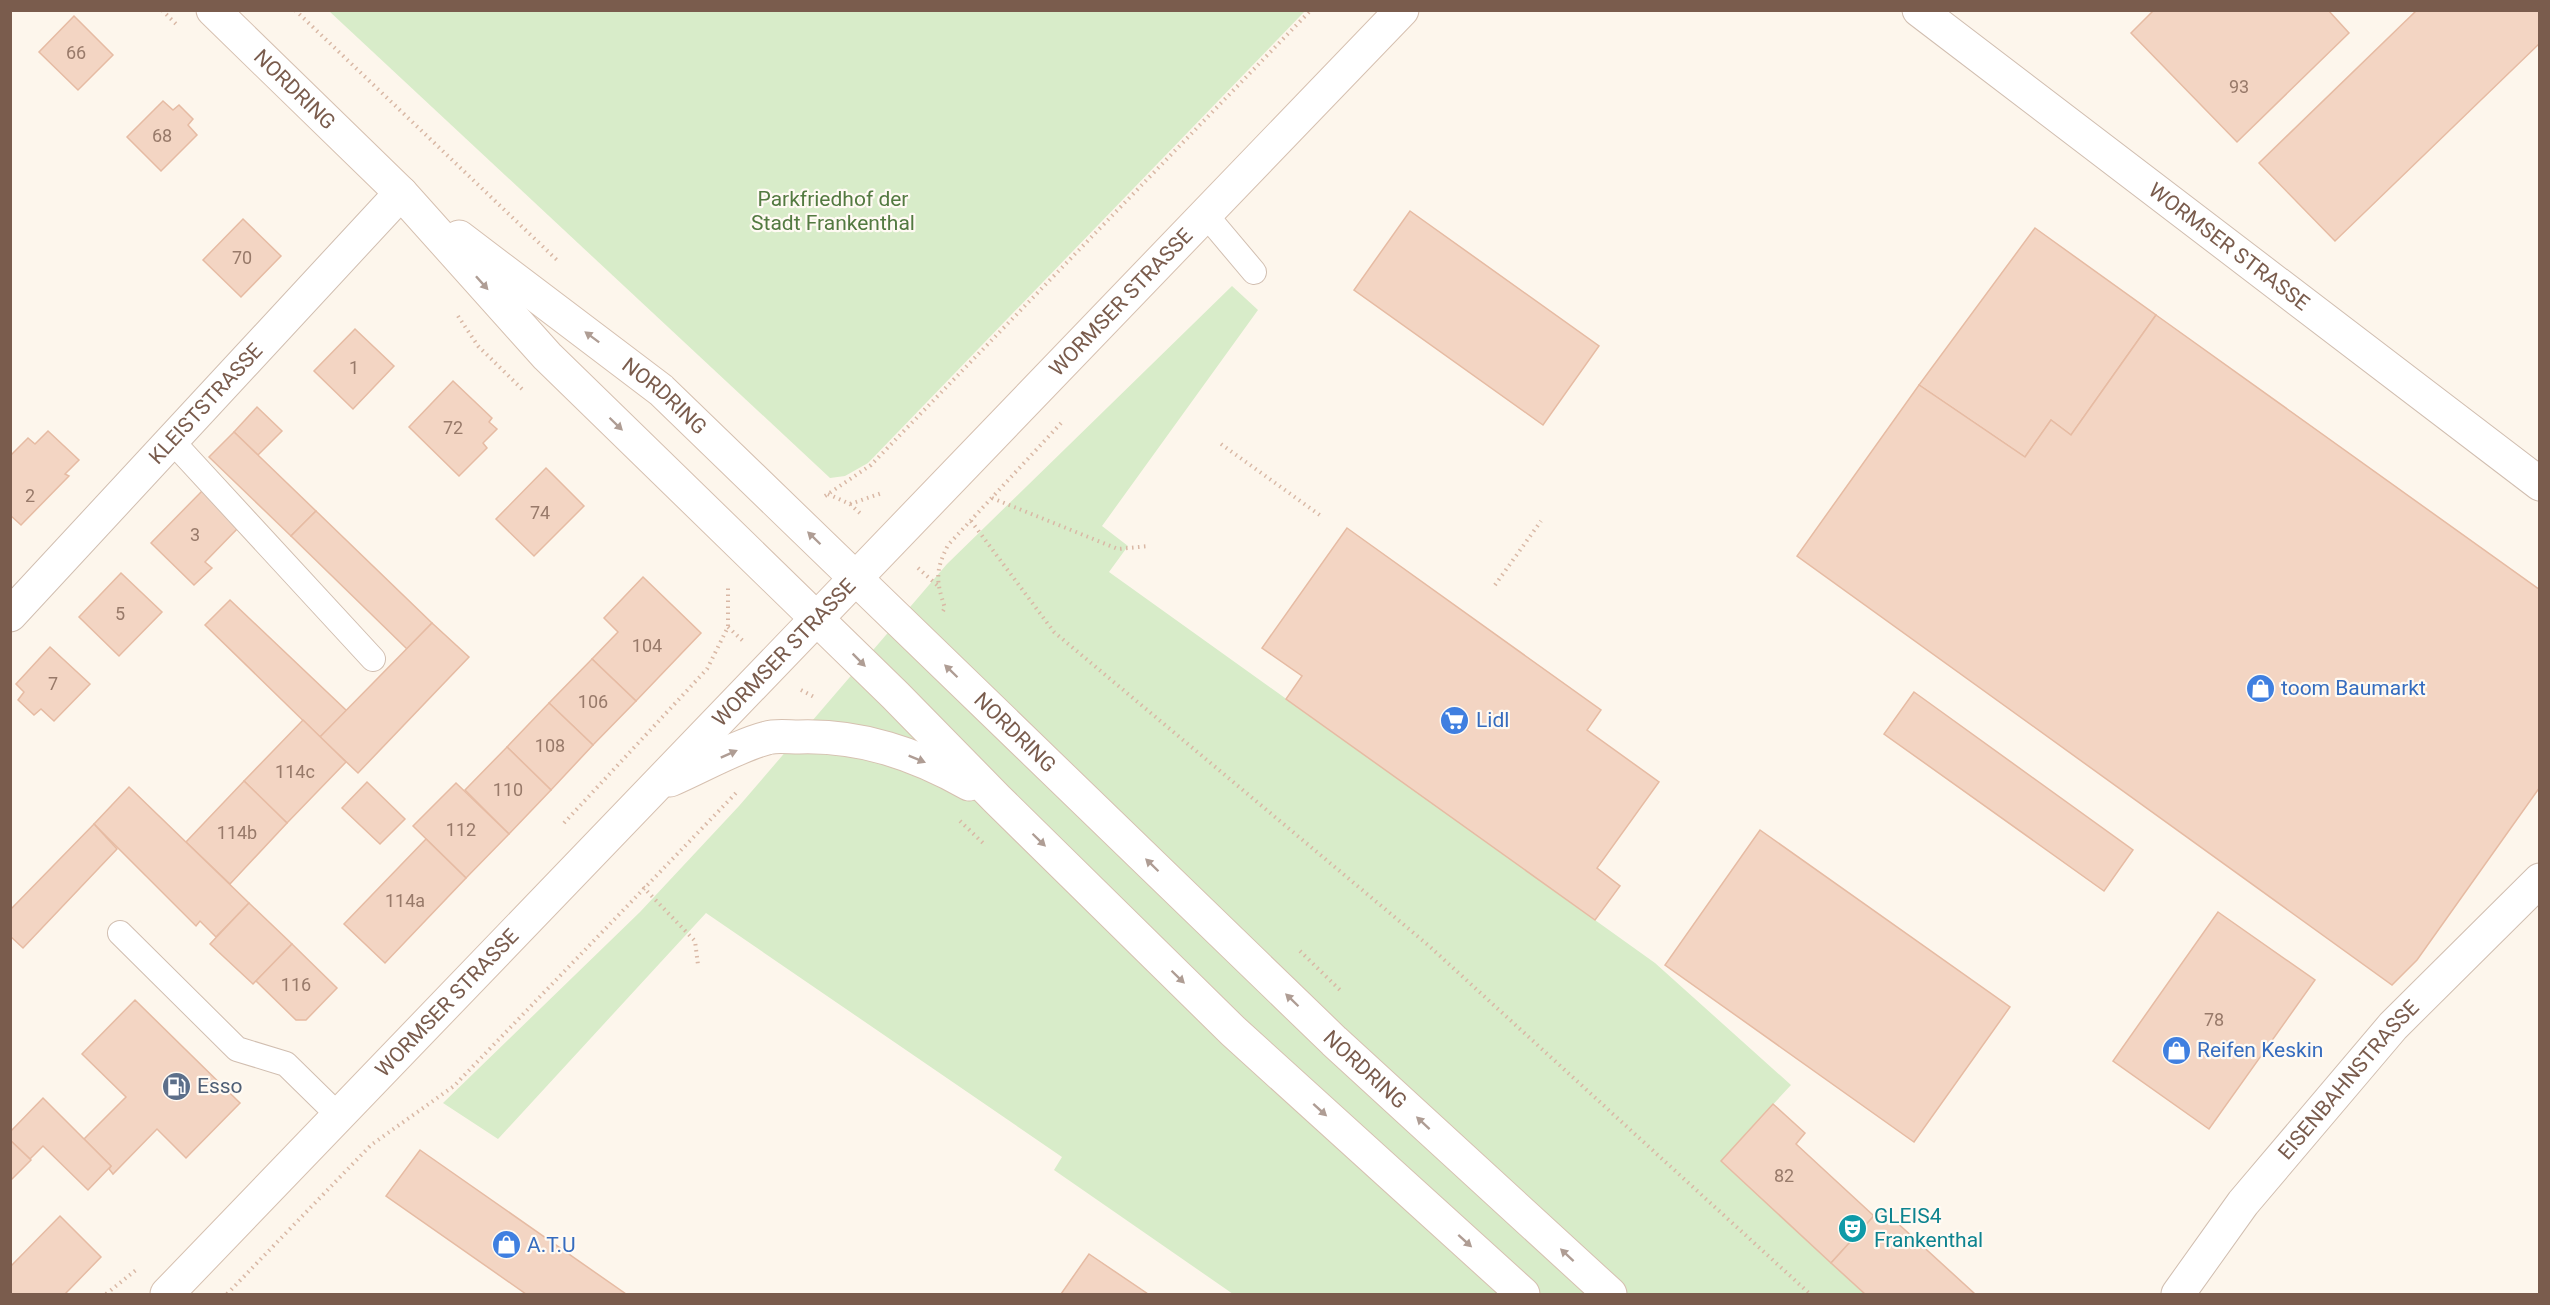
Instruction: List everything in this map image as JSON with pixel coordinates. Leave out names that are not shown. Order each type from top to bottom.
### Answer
[{"type":"main road","name":"NORDRING","points":[[213,10],[401,193],[547,356],[817,619],[1233,1031],[1523,1294]]},
{"type":"main road","name":"WORMSER STRASSE","points":[[167,1294],[1402,10]]},
{"type":"main road","name":"WORMSER STRASSE","points":[[1919,10],[2540,484]]},
{"type":"main road","name":"NORDRING","points":[[401,193],[661,390],[1334,1041],[1610,1294]]},
{"type":"main road","name":"KLEISTSTRASSE","points":[[15,602],[172,441],[401,193]]},
{"type":"main road","points":[[656,786],[768,737],[822,736],[860,740],[896,750],[940,768],[997,799]]},
{"type":"main road","name":"EISENBAHNSTRASSE","points":[[2178,1294],[2243,1203],[2379,1043],[2540,880]]},
{"type":"lane","points":[[1206,215],[1254,272]]},
{"type":"lane","points":[[172,441],[374,659]]},
{"type":"lane","points":[[120,933],[237,1049],[286,1064],[339,1116]]},
{"type":"path","points":[[294,10],[562,265]]},
{"type":"path","points":[[819,489],[828,495],[871,465],[1311,10]]},
{"type":"path","points":[[1221,444],[1322,516]]},
{"type":"path","points":[[992,498],[1119,549],[1149,546]]},
{"type":"path","points":[[971,521],[1054,632],[1428,945],[1810,1294]]},
{"type":"path","points":[[1495,585],[1541,521]]},
{"type":"path","points":[[227,1294],[370,1145],[454,1086],[643,887],[743,788]]},
{"type":"path","points":[[643,887],[694,941],[698,965]]},
{"type":"green space","name":"Parkfriedhof der Stadt Frankenthal","points":[[329,11],[1305,11],[868,463],[845,476],[830,478]]},
{"type":"green space","points":[[1232,286],[1258,310],[1102,526],[1128,546],[1109,572],[1655,963],[1791,1085],[1721,1161],[1865,1294],[1233,1294],[1054,1170],[1062,1157],[706,913],[498,1139],[443,1103],[640,912],[739,806],[947,564]]},
{"type":"building","points":[[2154,10],[2328,10],[2349,33],[2237,142],[2131,33]]},
{"type":"building","points":[[2417,10],[2540,10],[2540,43],[2335,241],[2259,163]]},
{"type":"building","points":[[74,16],[113,55],[78,90],[39,52]]},
{"type":"building","points":[[163,101],[173,110],[179,105],[193,119],[188,125],[197,135],[161,171],[127,137]]},
{"type":"building","points":[[1410,211],[1599,346],[1543,425],[1354,290]]},
{"type":"building","points":[[243,219],[281,256],[241,297],[203,260]]},
{"type":"building","points":[[2035,228],[2156,315],[2071,435],[2051,420],[2025,457],[1919,385]]},
{"type":"building","name":"toom Baumarkt","points":[[2156,315],[2540,590],[2540,787],[2417,960],[2392,985],[1797,556],[1919,385],[2025,457],[2051,420],[2071,435]]},
{"type":"building","points":[[355,329],[394,366],[353,409],[314,371]]},
{"type":"building","points":[[453,381],[492,418],[489,422],[497,429],[483,443],[487,448],[459,476],[409,427]]},
{"type":"building","points":[[257,407],[282,431],[258,455],[234,432]]},
{"type":"building","points":[[48,431],[79,460],[65,474],[69,476],[21,525],[10,515],[10,456],[28,438],[35,444]]},
{"type":"building","points":[[234,432],[316,511],[291,536],[209,457]]},
{"type":"building","points":[[546,468],[584,506],[534,556],[496,519]]},
{"type":"building","points":[[202,491],[239,527],[205,562],[212,568],[194,585],[151,543]]},
{"type":"building","points":[[316,511],[432,623],[407,649],[291,536]]},
{"type":"building","name":"Lidl","points":[[1347,528],[1601,710],[1587,730],[1659,782],[1597,868],[1620,886],[1595,920],[1286,699],[1302,676],[1262,648]]},
{"type":"building","points":[[121,573],[162,612],[119,656],[79,617]]},
{"type":"building","points":[[643,577],[701,633],[636,701],[592,659],[618,632],[604,618]]},
{"type":"building","points":[[230,600],[347,711],[320,737],[205,625]]},
{"type":"building","points":[[432,623],[469,657],[358,773],[320,737]]},
{"type":"building","points":[[50,647],[90,684],[54,721],[41,709],[34,715],[18,700],[24,692],[16,684]]},
{"type":"building","points":[[592,659],[636,701],[593,745],[549,703]]},
{"type":"building","points":[[1914,692],[2133,850],[2104,891],[1884,734]]},
{"type":"building","points":[[549,703],[593,745],[551,790],[507,747]]},
{"type":"building","points":[[303,720],[346,762],[287,823],[244,781]]},
{"type":"building","points":[[507,747],[551,790],[509,834],[465,790]]},
{"type":"building","points":[[244,781],[287,823],[230,884],[186,842]]},
{"type":"building","points":[[367,782],[405,819],[380,844],[342,808]]},
{"type":"building","points":[[456,783],[509,834],[466,878],[413,826]]},
{"type":"building","points":[[129,787],[249,903],[216,937],[200,921],[196,926],[94,824]]},
{"type":"building","points":[[94,824],[117,849],[23,948],[10,936],[10,910]]},
{"type":"building","points":[[1760,830],[2010,1007],[1914,1142],[1665,965]]},
{"type":"building","points":[[426,839],[466,878],[385,963],[344,924]]},
{"type":"building","points":[[249,903],[292,944],[253,984],[210,944]]},
{"type":"building","points":[[2218,912],[2315,980],[2209,1129],[2113,1061]]},
{"type":"building","points":[[292,944],[337,988],[306,1020],[296,1020],[256,981]]},
{"type":"building","points":[[135,1000],[240,1103],[186,1158],[157,1129],[113,1174],[109,1169],[111,1166],[84,1139],[126,1097],[82,1054]]},
{"type":"building","points":[[43,1098],[111,1166],[88,1190],[43,1146],[30,1159],[10,1140],[10,1132]]},
{"type":"building","points":[[1773,1104],[1805,1133],[1796,1144],[1874,1216],[1831,1263],[1721,1161]]},
{"type":"building","points":[[10,1140],[31,1160],[10,1181]]},
{"type":"building","name":"A.T.U","points":[[420,1150],[626,1294],[526,1294],[386,1196]]},
{"type":"building","points":[[1881,1208],[1975,1294],[1865,1294],[1831,1263]]},
{"type":"building","points":[[60,1216],[101,1257],[65,1294],[10,1294],[10,1267]]},
{"type":"building","points":[[1089,1254],[1148,1294],[1061,1294]]},
{"type":"place","name":"toom Baumarkt","points":[[2260,688]]},
{"type":"place","name":"Lidl","points":[[1455,720]]},
{"type":"place","name":"Reifen Keskin","points":[[2176,1050]]},
{"type":"place","name":"Esso","points":[[176,1086]]},
{"type":"place","name":"GLEIS4 Frankenthal","points":[[1853,1228]]},
{"type":"place","name":"A.T.U","points":[[506,1245]]}]
